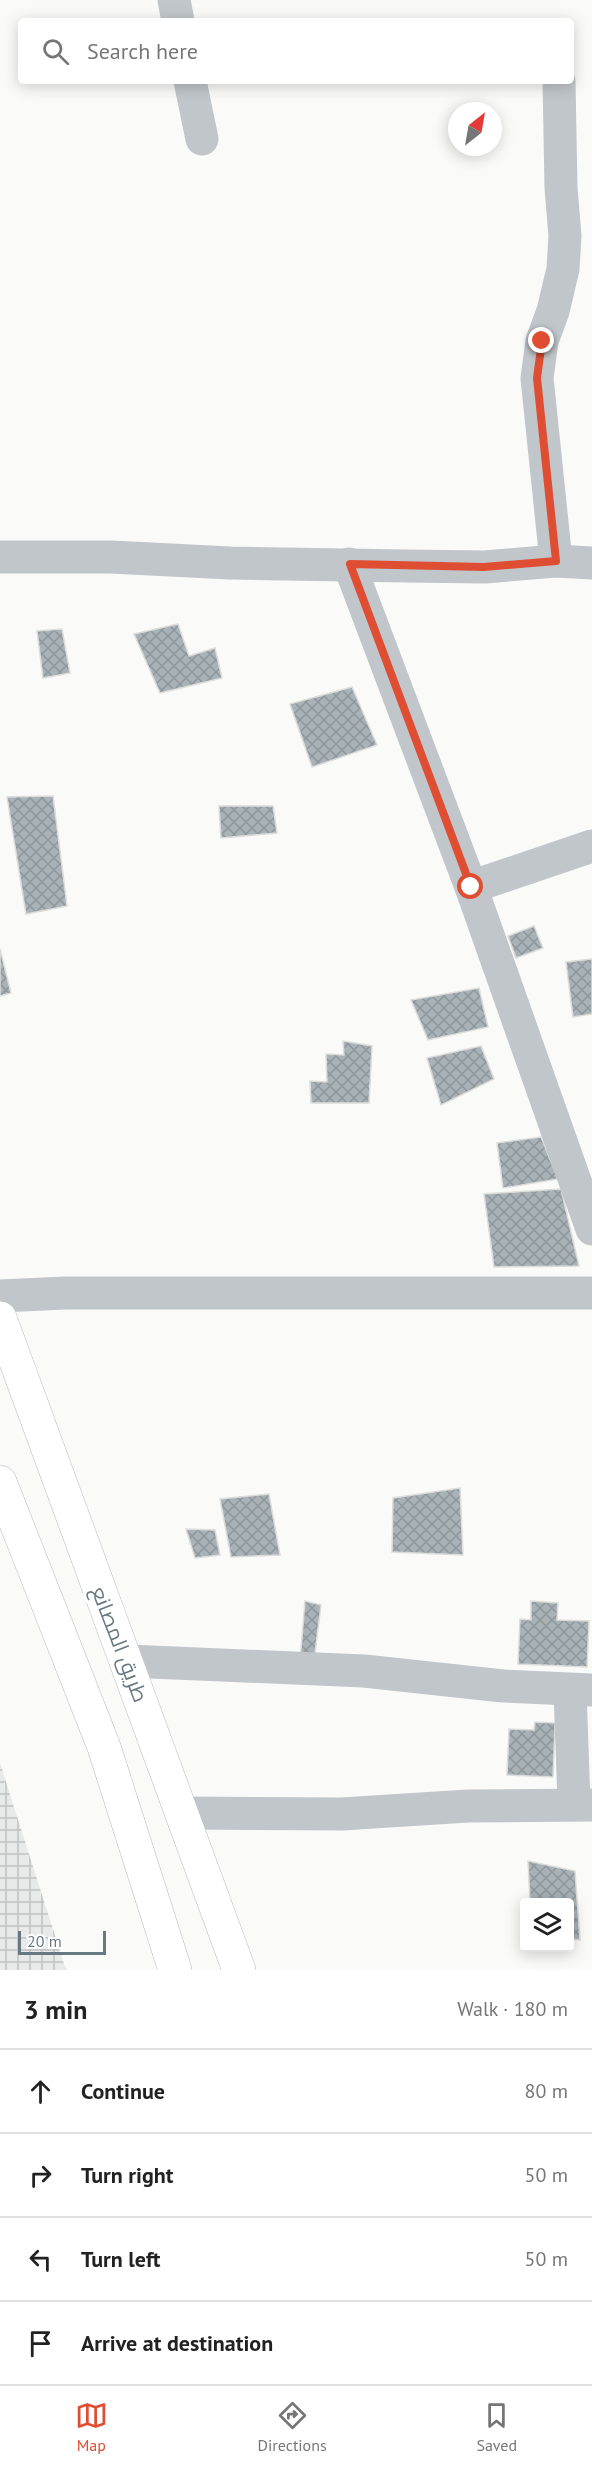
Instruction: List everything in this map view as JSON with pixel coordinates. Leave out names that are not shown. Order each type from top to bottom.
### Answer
[{"type":"main road","name":"طريق المصانع","points":[[0,1318],[72,1519],[128,1661],[239,1970]]},
{"type":"main road","points":[[0,1482],[104,1747],[175,1970]]},
{"type":"street","points":[[174,0],[177,18]]},
{"type":"street","points":[[191,84],[202,138]]},
{"type":"street","points":[[556,561],[537,378],[542,341],[553,311],[563,270],[565,236],[561,188],[559,84]]},
{"type":"street","points":[[0,557],[111,557],[230,563],[484,567],[556,561],[592,563]]},
{"type":"street","points":[[350,564],[471,887],[592,1228]]},
{"type":"street","points":[[471,887],[592,846]]},
{"type":"street","points":[[0,1296],[86,1292],[592,1293]]},
{"type":"street","points":[[128,1661],[364,1671],[448,1681],[581,1690],[583,1804],[468,1806],[342,1814],[183,1813]]},
{"type":"shaded area","points":[[0,1763],[66,1970],[0,1970]]},
{"type":"building","points":[[178,624],[189,656],[215,648],[222,678],[160,693],[134,634]]},
{"type":"building","points":[[62,629],[70,673],[43,678],[37,631]]},
{"type":"building","points":[[352,687],[377,745],[312,767],[290,704]]},
{"type":"building","points":[[53,796],[67,906],[26,914],[7,797]]},
{"type":"building","points":[[219,806],[273,806],[277,833],[221,838]]},
{"type":"building","points":[[534,926],[543,948],[516,958],[508,936]]},
{"type":"building","points":[[0,949],[11,993],[0,996]]},
{"type":"building","points":[[592,959],[592,1014],[573,1017],[566,962]]},
{"type":"building","points":[[479,988],[488,1027],[428,1040],[411,1000]]},
{"type":"building","points":[[343,1041],[372,1046],[369,1103],[311,1103],[310,1081],[327,1082],[326,1054],[344,1055]]},
{"type":"building","points":[[481,1046],[494,1079],[441,1105],[427,1058]]},
{"type":"building","points":[[541,1137],[558,1179],[503,1188],[497,1143]]},
{"type":"building","points":[[561,1189],[579,1266],[494,1267],[484,1194]]},
{"type":"building","points":[[460,1488],[463,1555],[392,1552],[393,1498]]},
{"type":"building","points":[[269,1494],[280,1555],[231,1557],[220,1499]]},
{"type":"building","points":[[186,1529],[215,1530],[220,1555],[195,1558]]},
{"type":"building","points":[[305,1601],[321,1605],[314,1661],[300,1661]]},
{"type":"building","points":[[531,1601],[558,1603],[557,1620],[589,1621],[587,1667],[518,1664],[520,1619],[531,1620]]},
{"type":"building","points":[[535,1722],[555,1723],[553,1777],[507,1775],[509,1729],[534,1730]]},
{"type":"building","points":[[528,1861],[575,1871],[580,1940],[574,1939],[574,1898],[530,1898]]},
{"type":"route","points":[[471,887],[350,564],[484,567],[556,561],[537,378],[542,341]]}]
